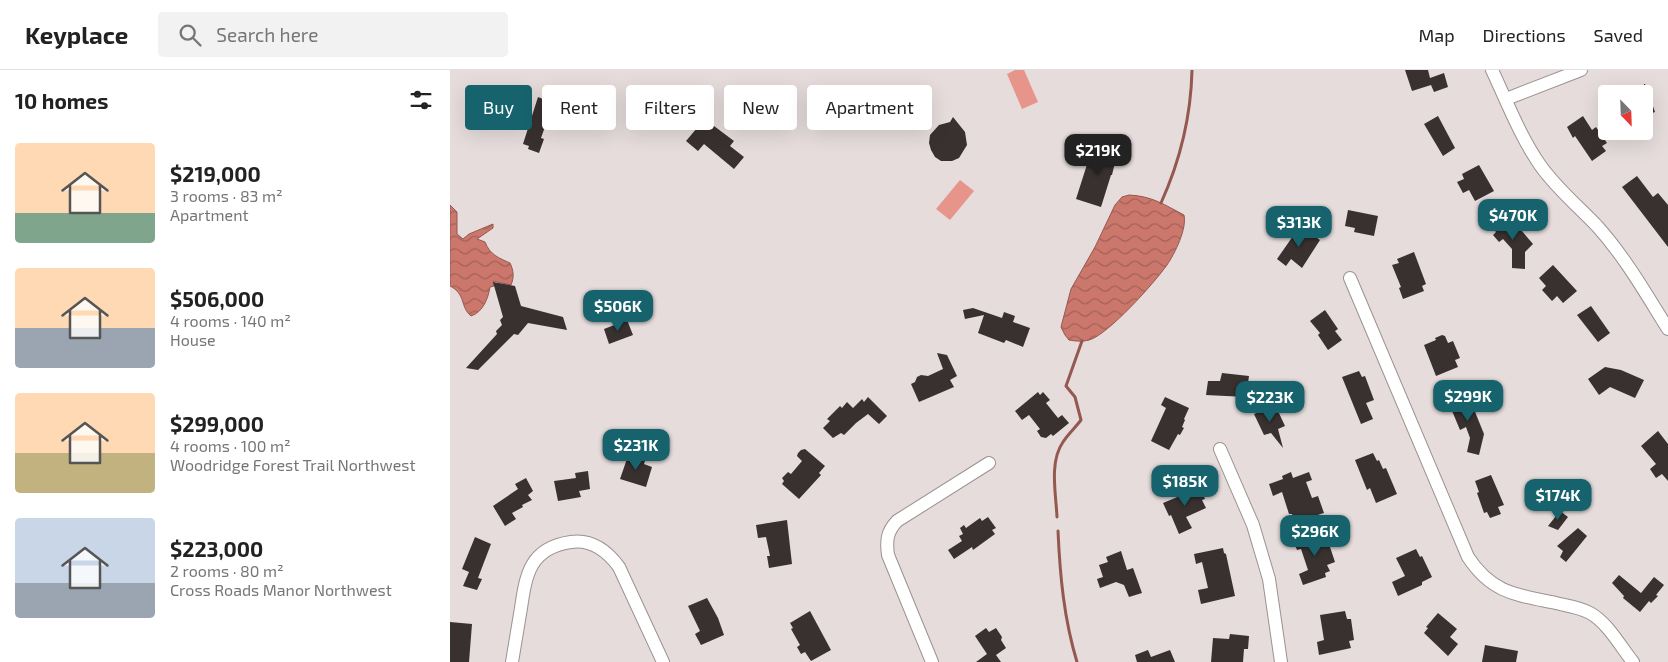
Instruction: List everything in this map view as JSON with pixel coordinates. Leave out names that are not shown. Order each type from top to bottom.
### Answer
[{"type":"street","points":[[1492,70],[1528,145],[1541,166],[1623,257],[1668,329]]},
{"type":"street","points":[[1506,99],[1581,70]]},
{"type":"street","points":[[1350,278],[1468,556],[1477,570],[1490,583],[1507,592],[1575,607],[1590,613],[1605,626],[1633,662]]},
{"type":"street","points":[[1220,449],[1253,525],[1269,579],[1281,662]]},
{"type":"street","points":[[932,662],[888,555],[886,542],[889,530],[897,521],[988,463]]},
{"type":"street","points":[[512,662],[526,576],[533,562],[545,551],[559,544],[576,541],[601,548],[619,568],[663,662]]},
{"type":"shaded area","points":[[1015,70],[1024,70],[1038,102],[1022,109],[1007,74]]},
{"type":"shaded area","points":[[960,180],[974,191],[950,220],[936,209]]},
{"type":"water","points":[[1129,195],[1152,199],[1184,215],[1184,227],[1180,241],[1161,273],[1108,329],[1089,340],[1069,340],[1061,327],[1071,289],[1095,247],[1115,205],[1122,197]]},
{"type":"water","points":[[450,205],[457,212],[457,234],[463,239],[469,234],[493,224],[493,228],[477,239],[485,242],[495,256],[510,263],[513,272],[511,285],[493,281],[494,286],[490,287],[484,304],[479,311],[471,316],[465,309],[461,297],[450,286]]},
{"type":"building","points":[[1405,70],[1428,70],[1430,78],[1444,73],[1448,87],[1434,92],[1431,85],[1412,91]]},
{"type":"building","points":[[538,97],[542,99],[542,130],[544,130],[541,138],[544,139],[539,153],[528,149],[529,146],[523,144],[527,130],[532,130],[532,116]]},
{"type":"building","points":[[1438,116],[1455,148],[1443,156],[1424,124]]},
{"type":"building","points":[[1583,116],[1592,130],[1596,127],[1598,130],[1598,140],[1605,140],[1607,143],[1602,146],[1606,151],[1592,161],[1575,136],[1573,138],[1567,127]]},
{"type":"building","points":[[953,117],[965,132],[967,145],[959,158],[952,161],[941,161],[935,157],[931,150],[929,143],[930,135],[939,125],[950,122]]},
{"type":"building","points":[[714,126],[734,141],[730,146],[744,157],[734,169],[704,144],[698,151],[686,141],[695,130],[714,130]]},
{"type":"building","points":[[1100,144],[1118,150],[1101,207],[1076,199],[1090,155],[1096,157]]},
{"type":"building","points":[[1479,165],[1494,191],[1475,201],[1469,190],[1463,193],[1457,182],[1464,179],[1462,174]]},
{"type":"building","points":[[1637,176],[1653,197],[1658,193],[1668,205],[1668,247],[1622,187]]},
{"type":"building","points":[[1348,210],[1378,216],[1374,236],[1354,232],[1355,228],[1345,226]]},
{"type":"building","points":[[1503,216],[1512,225],[1515,223],[1533,244],[1525,252],[1525,269],[1512,268],[1512,249],[1503,239],[1499,242],[1493,235],[1496,232],[1492,227]]},
{"type":"building","points":[[1300,226],[1320,240],[1302,268],[1291,259],[1286,266],[1277,259]]},
{"type":"building","points":[[1414,252],[1426,284],[1422,286],[1424,291],[1403,299],[1399,288],[1401,287],[1392,265],[1399,263],[1397,259]]},
{"type":"building","points":[[1553,265],[1577,291],[1563,303],[1557,296],[1552,301],[1542,290],[1546,286],[1539,278]]},
{"type":"building","points":[[493,282],[515,286],[521,306],[563,317],[567,330],[528,323],[518,335],[514,334],[478,370],[466,368],[497,334],[496,331],[502,325],[500,320],[503,317]]},
{"type":"building","points":[[1591,306],[1610,333],[1598,342],[1577,315]]},
{"type":"building","points":[[973,308],[1002,318],[1004,312],[1015,316],[1013,322],[1030,328],[1023,347],[1006,340],[1004,343],[978,333],[984,315],[965,319],[963,310]]},
{"type":"building","points":[[1325,310],[1338,329],[1335,331],[1342,340],[1328,350],[1318,335],[1320,333],[1310,321]]},
{"type":"building","points":[[627,320],[633,335],[609,344],[604,329]]},
{"type":"building","points":[[1442,335],[1445,336],[1448,343],[1453,341],[1460,358],[1455,360],[1458,367],[1436,376],[1424,345]]},
{"type":"building","points":[[937,353],[947,355],[957,376],[950,380],[954,387],[919,402],[911,384],[921,375],[928,376],[943,369]]},
{"type":"building","points":[[1605,367],[1621,370],[1644,380],[1635,398],[1610,387],[1599,395],[1588,379]]},
{"type":"building","points":[[1359,371],[1362,377],[1365,376],[1374,400],[1366,403],[1373,419],[1361,424],[1342,377]]},
{"type":"building","points":[[1222,373],[1249,376],[1246,397],[1206,395],[1208,381],[1220,381]]},
{"type":"building","points":[[1038,392],[1040,395],[1043,392],[1050,400],[1046,403],[1058,418],[1062,415],[1069,423],[1053,436],[1051,434],[1046,438],[1041,437],[1037,431],[1040,429],[1029,415],[1022,420],[1015,411]]},
{"type":"building","points":[[1467,392],[1484,434],[1479,455],[1467,452],[1470,438],[1466,427],[1460,430],[1450,406],[1456,404],[1453,398]]},
{"type":"building","points":[[868,397],[887,416],[879,424],[868,414],[844,435],[841,433],[833,438],[823,428],[830,421],[827,419],[840,406],[842,408],[847,402],[853,408],[862,399],[864,402]]},
{"type":"building","points":[[1165,397],[1189,408],[1182,427],[1184,428],[1180,435],[1178,434],[1169,450],[1151,441],[1166,408],[1161,405]]},
{"type":"building","points":[[1273,407],[1276,412],[1278,411],[1285,426],[1278,429],[1283,448],[1271,433],[1264,435],[1254,414]]},
{"type":"building","points":[[1658,431],[1668,444],[1668,481],[1662,474],[1656,478],[1650,469],[1656,464],[1641,446]]},
{"type":"building","points":[[805,449],[825,466],[819,473],[821,475],[799,499],[782,484],[784,481],[782,478],[788,472],[791,474],[802,461],[797,456],[801,450]]},
{"type":"building","points":[[629,453],[637,454],[636,458],[645,461],[644,464],[652,467],[646,487],[620,479]]},
{"type":"building","points":[[1373,453],[1383,469],[1386,468],[1397,494],[1376,503],[1370,488],[1367,490],[1355,460]]},
{"type":"building","points":[[588,471],[590,489],[579,491],[581,497],[558,501],[554,481],[576,478],[575,473]]},
{"type":"building","points":[[1291,472],[1293,478],[1309,472],[1312,480],[1306,482],[1312,498],[1318,496],[1324,513],[1308,518],[1307,515],[1294,520],[1292,514],[1289,514],[1282,492],[1273,496],[1269,484],[1283,479],[1282,476]]},
{"type":"building","points":[[1491,475],[1504,505],[1498,507],[1501,514],[1490,518],[1487,512],[1484,513],[1475,481]]},
{"type":"building","points":[[526,478],[533,491],[528,495],[532,500],[512,513],[516,519],[505,526],[493,506],[518,489],[515,484]]},
{"type":"building","points":[[1195,483],[1198,490],[1201,489],[1205,499],[1202,500],[1206,508],[1186,517],[1192,528],[1179,534],[1171,515],[1169,516],[1163,503],[1187,493],[1186,487]]},
{"type":"building","points":[[1560,511],[1568,517],[1558,530],[1548,526]]},
{"type":"building","points":[[988,517],[996,528],[992,530],[995,534],[973,550],[972,547],[954,559],[948,550],[962,541],[959,536],[963,534],[960,528],[964,525],[966,528],[980,518],[982,521]]},
{"type":"building","points":[[787,520],[792,564],[769,568],[767,556],[770,556],[766,537],[758,538],[756,525]]},
{"type":"building","points":[[1578,528],[1587,536],[1566,562],[1560,557],[1563,551],[1557,546]]},
{"type":"building","points":[[1325,532],[1335,562],[1327,565],[1330,571],[1325,573],[1326,577],[1303,585],[1299,574],[1308,570],[1301,549],[1297,550],[1294,543],[1309,536]]},
{"type":"building","points":[[475,537],[491,544],[478,578],[482,579],[477,590],[463,586],[469,572],[462,569]]},
{"type":"building","points":[[1223,548],[1235,596],[1201,604],[1198,590],[1208,588],[1202,562],[1196,564],[1194,554]]},
{"type":"building","points":[[1416,549],[1420,557],[1422,556],[1432,577],[1422,582],[1422,585],[1398,596],[1392,582],[1405,576],[1396,558]]},
{"type":"building","points":[[1121,551],[1127,570],[1133,568],[1142,593],[1129,597],[1124,585],[1116,582],[1100,588],[1097,579],[1103,577],[1099,565],[1108,562],[1106,557]]},
{"type":"building","points":[[1619,575],[1641,593],[1654,577],[1664,585],[1656,595],[1658,596],[1651,603],[1649,601],[1640,612],[1623,598],[1624,596],[1612,583]]},
{"type":"building","points":[[707,598],[718,618],[724,635],[701,645],[695,634],[700,631],[688,606]]},
{"type":"building","points":[[810,611],[831,650],[811,661],[805,652],[801,654],[797,647],[800,645],[791,629],[793,628],[790,623]]},
{"type":"building","points":[[1345,611],[1347,619],[1351,619],[1354,640],[1349,641],[1351,648],[1319,655],[1317,642],[1324,640],[1320,615]]},
{"type":"building","points":[[1438,613],[1457,629],[1450,637],[1458,644],[1448,656],[1424,633],[1428,628],[1426,627]]},
{"type":"building","points":[[450,622],[472,624],[469,662],[450,662]]},
{"type":"building","points":[[986,628],[989,632],[996,628],[1002,637],[1001,640],[1006,648],[996,655],[1001,662],[976,662],[987,654],[975,636]]},
{"type":"building","points":[[1230,634],[1249,636],[1248,649],[1244,649],[1243,662],[1211,662],[1213,638],[1229,639]]},
{"type":"building","points":[[1485,645],[1518,651],[1516,662],[1482,662]]},
{"type":"building","points":[[1148,650],[1151,657],[1170,650],[1175,662],[1137,662],[1135,655]]},
{"type":"waterway","points":[[1161,203],[1174,171],[1187,121],[1192,70]]},
{"type":"waterway","points":[[1057,517],[1054,478],[1056,459],[1063,442],[1081,420],[1075,397],[1066,386],[1082,341]]},
{"type":"waterway","points":[[1058,531],[1063,597],[1077,662]]}]
